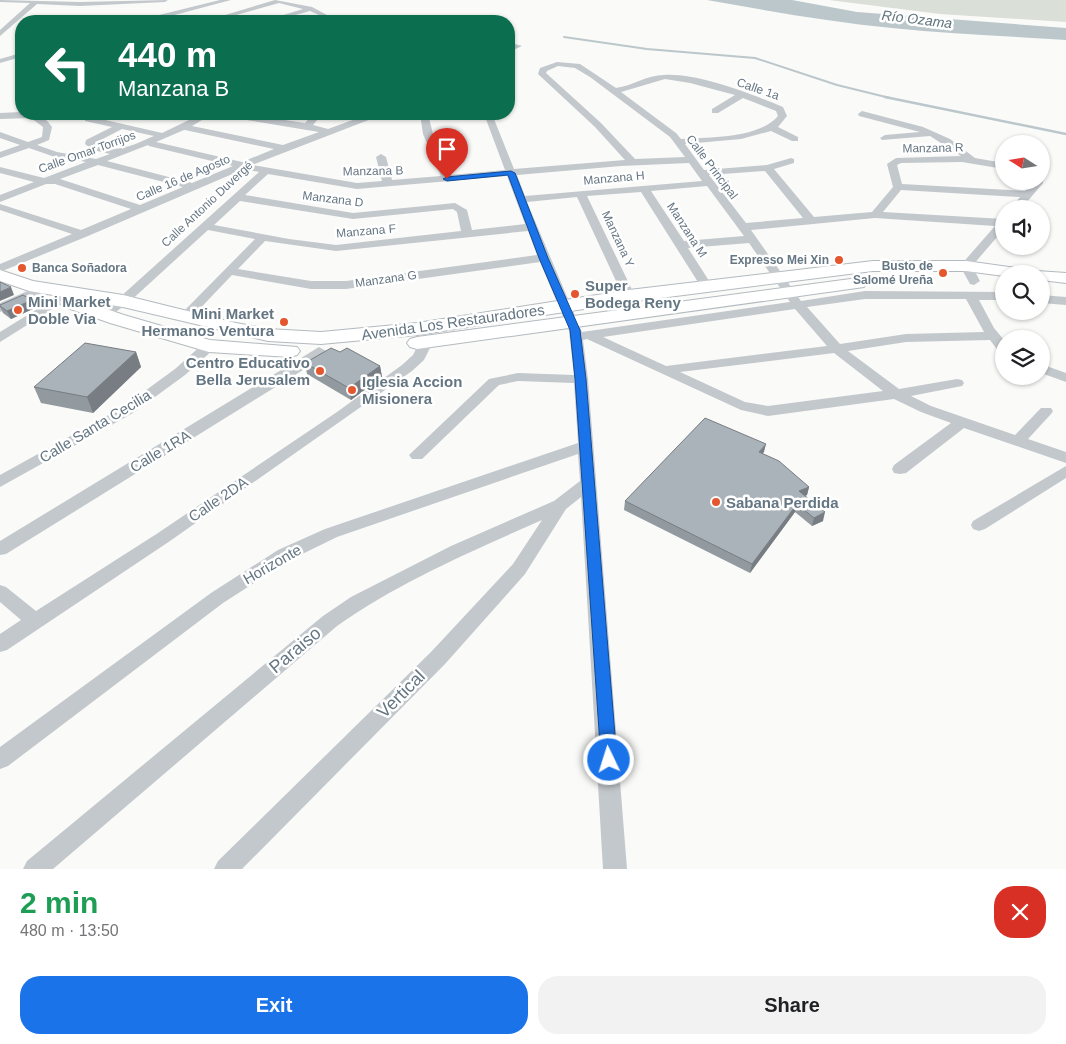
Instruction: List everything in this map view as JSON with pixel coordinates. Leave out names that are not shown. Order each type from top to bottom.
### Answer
[{"type":"street","points":[[0,0],[80,4],[165,0]]},
{"type":"street","points":[[171,15],[228,0]]},
{"type":"street","points":[[229,15],[281,1],[310,8],[323,14],[321,15]]},
{"type":"street","points":[[20,15],[34,2]]},
{"type":"street","points":[[120,15],[128,3]]},
{"type":"street","points":[[70,15],[80,4]]},
{"type":"street","points":[[288,15],[310,8]]},
{"type":"street","points":[[243,11],[259,15]]},
{"type":"street","points":[[0,34],[15,20]]},
{"type":"street","points":[[1,61],[15,57]]},
{"type":"street","points":[[1,61],[15,64]]},
{"type":"street","name":"Calle Principal","points":[[633,163],[598,125],[542,74],[543,70],[548,66],[557,64],[577,66],[673,135],[752,239],[789,292],[837,349],[896,394],[962,422],[1066,458]]},
{"type":"street","name":"Calle 1a","points":[[612,91],[633,87],[663,77],[683,79],[780,109],[783,116],[772,128]]},
{"type":"street","points":[[715,111],[740,96]]},
{"type":"street","points":[[862,114],[900,121],[933,134],[960,149],[971,160]]},
{"type":"street","points":[[0,116],[15,115]]},
{"type":"street","points":[[0,155],[46,138],[48,127],[43,120]]},
{"type":"street","points":[[77,123],[82,120]]},
{"type":"street","points":[[101,120],[164,136]]},
{"type":"street","name":"Calle Omar Torrijos","points":[[0,199],[44,180],[149,143],[196,120]]},
{"type":"street","points":[[268,120],[327,131]]},
{"type":"street","points":[[307,126],[312,120]]},
{"type":"street","name":"Calle 16 de Agosto","points":[[0,268],[284,148],[359,120]]},
{"type":"street","points":[[425,120],[428,134],[447,179]]},
{"type":"street","points":[[490,120],[544,258],[575,325],[581,379],[615,869]]},
{"type":"street","points":[[120,126],[91,140],[90,144],[96,148],[122,153]]},
{"type":"street","points":[[185,127],[284,148]]},
{"type":"street","points":[[678,142],[734,137],[772,128],[796,139]]},
{"type":"street","points":[[885,138],[933,134]]},
{"type":"street","points":[[0,135],[26,146],[54,154],[99,162],[194,187]]},
{"type":"street","name":"Calle Antonio Duvergé","points":[[149,143],[266,171]]},
{"type":"street","points":[[381,157],[388,184]]},
{"type":"street","name":"Manzana B","points":[[266,171],[357,186],[633,163],[691,160]]},
{"type":"street","name":"Manzana R","points":[[898,187],[892,164],[899,160],[971,160],[995,164]]},
{"type":"street","points":[[701,173],[768,168],[792,161]]},
{"type":"street","points":[[768,168],[811,221]]},
{"type":"street","points":[[0,170],[56,181],[141,209]]},
{"type":"street","name":"Calle Antonio Duvergé","points":[[103,315],[123,301],[266,171]]},
{"type":"street","name":"Manzana H","points":[[521,199],[709,183]]},
{"type":"street","points":[[875,215],[898,187],[1028,194]]},
{"type":"street","name":"Manzana M","points":[[644,188],[707,287]]},
{"type":"street","points":[[1023,200],[1031,190]]},
{"type":"street","name":"Manzana Y","points":[[581,194],[629,296]]},
{"type":"street","name":"Manzana D","points":[[237,196],[326,213],[353,216],[455,206],[462,210],[467,233]]},
{"type":"street","points":[[0,207],[84,234]]},
{"type":"street","points":[[743,227],[875,215],[995,222]]},
{"type":"street","name":"Manzana F","points":[[204,226],[262,238],[336,248],[532,227]]},
{"type":"street","points":[[186,316],[262,238]]},
{"type":"street","points":[[970,281],[995,238]]},
{"type":"street","points":[[680,245],[752,239]]},
{"type":"street","name":"Manzana G","points":[[229,271],[311,285],[346,285],[544,258]]},
{"type":"street","name":"Avenida Los Restauradores","points":[[0,275],[34,288],[123,301],[268,336],[321,338],[417,329],[575,325],[629,296],[707,287],[789,292]]},
{"type":"street","points":[[1050,276],[1066,278]]},
{"type":"street","points":[[970,281],[995,278]]},
{"type":"street","points":[[0,308],[34,288],[103,315],[210,346],[262,350],[319,351],[426,342],[575,325],[789,292],[883,280],[995,282]]},
{"type":"street","points":[[970,281],[995,292]]},
{"type":"street","points":[[970,281],[995,338]]},
{"type":"street","points":[[1050,282],[1066,282]]},
{"type":"street","points":[[0,338],[60,299]]},
{"type":"street","points":[[1062,300],[1066,312]]},
{"type":"street","points":[[575,325],[663,370],[741,406],[768,411],[896,394],[957,383]]},
{"type":"street","points":[[663,370],[837,349],[906,338],[993,336]]},
{"type":"street","name":"Calle 2DA","points":[[0,644],[342,415],[407,368],[419,357],[426,342]]},
{"type":"street","name":"Calle Santa Cecilia","points":[[0,482],[128,410],[180,372],[210,346]]},
{"type":"street","name":"Calle 1RA","points":[[0,549],[298,367],[319,351]]},
{"type":"street","points":[[1050,372],[1066,378]]},
{"type":"street","points":[[417,455],[494,382],[518,378],[581,379]]},
{"type":"street","points":[[1018,441],[1046,411]]},
{"type":"street","points":[[900,469],[962,422]]},
{"type":"street","name":"Horizonte","points":[[0,759],[217,598],[284,555],[331,533],[585,446]]},
{"type":"street","points":[[979,525],[1066,471]]},
{"type":"street","name":"Paraiso","points":[[35,869],[330,621],[356,602],[457,551],[560,505],[588,483]]},
{"type":"street","name":"Vertical","points":[[226,869],[463,631],[519,569],[560,505]]},
{"type":"street","points":[[0,592],[35,621]]},
{"type":"shaded area","points":[[829,0],[1066,0],[1066,22],[940,14]]},
{"type":"water","name":"Río Ozama","points":[[707,0],[792,0],[857,12],[1066,28],[1066,40],[869,26]]},
{"type":"building","points":[[0,282],[11,287],[0,292]]},
{"type":"building","points":[[23,295],[32,300],[7,311],[0,306],[0,305]]},
{"type":"building","points":[[85,343],[136,352],[87,397],[34,387]]},
{"type":"building","points":[[331,348],[340,352],[347,348],[380,366],[349,388],[305,363]]},
{"type":"building","name":"Sabana Perdida","points":[[705,418],[766,444],[759,452],[779,461],[809,487],[799,491],[825,512],[814,518],[797,504],[752,564],[625,501]]},
{"type":"waterway","points":[[564,37],[647,49],[755,58],[837,85],[890,98]]},
{"type":"waterway","points":[[885,97],[1066,134]]},
{"type":"place","name":"Expresso Mei Xin","points":[[839,260]]},
{"type":"place","name":"Banca Soñadora","points":[[22,268]]},
{"type":"place","name":"Busto de Salomé Ureña","points":[[943,273]]},
{"type":"place","name":"Super Bodega Reny","points":[[575,294]]},
{"type":"place","name":"Mini Market Doble Via","points":[[18,310]]},
{"type":"place","name":"Mini Market Hermanos Ventura","points":[[284,322]]},
{"type":"place","name":"Centro Educativo Bella Jerusalem","points":[[320,371]]},
{"type":"place","name":"Iglesia Accion Misionera","points":[[352,390]]},
{"type":"place","name":"Sabana Perdida","points":[[716,502]]},
{"type":"route","points":[[447,179],[511,173],[544,258],[575,330],[581,379],[609,760]]}]
